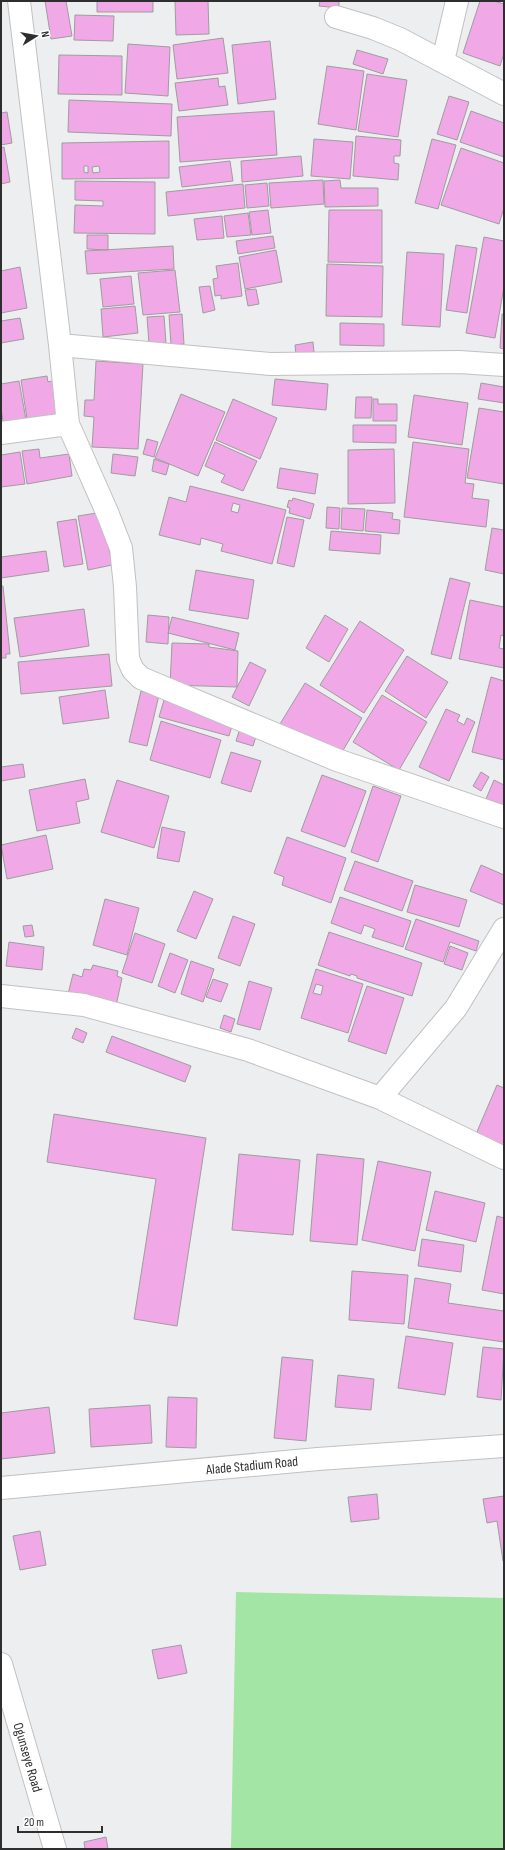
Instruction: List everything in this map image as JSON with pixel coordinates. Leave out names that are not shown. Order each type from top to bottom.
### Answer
[{"type":"street","points":[[19,1],[68,424],[107,512],[121,548],[125,587],[128,659],[133,670],[141,678],[337,760],[504,817]]},
{"type":"street","points":[[443,60],[457,1]]},
{"type":"street","points":[[336,17],[373,28],[400,39],[443,60],[504,94]]},
{"type":"street","points":[[60,345],[270,364],[459,362],[504,365]]},
{"type":"street","points":[[1,432],[68,424]]},
{"type":"street","points":[[380,1098],[456,1008],[504,929]]},
{"type":"street","points":[[1,996],[84,1004],[248,1050],[380,1098],[504,1158]]},
{"type":"street","name":"Alade Stadium Road","points":[[1,1488],[318,1459],[504,1446]]},
{"type":"street","name":"Ogunseye Road","points":[[1,1664],[55,1849]]},
{"type":"green space","points":[[236,1592],[504,1598],[504,1849],[231,1849]]},
{"type":"building","points":[[45,1],[66,1],[72,36],[51,39]]},
{"type":"building","points":[[97,1],[153,1],[153,12],[97,12]]},
{"type":"building","points":[[175,1],[208,1],[209,34],[176,35]]},
{"type":"building","points":[[320,1],[339,1],[339,8],[319,6]]},
{"type":"building","points":[[480,1],[494,1],[504,4],[504,53],[500,66],[463,53]]},
{"type":"building","points":[[75,15],[114,16],[113,41],[74,40]]},
{"type":"building","points":[[223,38],[228,73],[177,79],[173,45]]},
{"type":"building","points":[[270,41],[276,99],[238,104],[232,45]]},
{"type":"building","points":[[128,44],[170,47],[168,96],[125,93]]},
{"type":"building","points":[[357,50],[388,59],[383,74],[353,64]]},
{"type":"building","points":[[59,55],[122,56],[122,95],[58,94]]},
{"type":"building","points":[[327,66],[364,71],[356,130],[318,124]]},
{"type":"building","points":[[367,74],[407,80],[398,137],[358,131]]},
{"type":"building","points":[[218,78],[219,87],[225,86],[228,105],[179,111],[175,83]]},
{"type":"building","points":[[449,96],[469,102],[457,140],[437,134]]},
{"type":"building","points":[[69,100],[172,104],[171,136],[68,132]]},
{"type":"building","points":[[274,111],[277,155],[180,162],[177,117]]},
{"type":"building","points":[[471,111],[504,123],[504,157],[460,142]]},
{"type":"building","points":[[7,112],[12,143],[1,145],[1,113]]},
{"type":"building","points":[[356,136],[401,140],[400,156],[394,156],[394,163],[399,164],[398,180],[353,176]]},
{"type":"building","points":[[314,139],[353,142],[350,179],[311,176]]},
{"type":"building","points":[[432,139],[456,145],[438,209],[415,203]]},
{"type":"building","points":[[169,141],[169,178],[62,179],[62,143]],"holes":[[[84,166],[88,166],[88,173],[84,172]],[[99,166],[100,172],[93,173],[92,167]]]},
{"type":"building","points":[[4,147],[10,182],[1,184],[1,148]]},
{"type":"building","points":[[461,148],[504,163],[504,208],[499,224],[441,205]]},
{"type":"building","points":[[301,156],[303,176],[242,182],[241,161]]},
{"type":"building","points":[[230,161],[233,181],[182,187],[179,167]]},
{"type":"building","points":[[323,180],[324,204],[271,208],[269,183]]},
{"type":"building","points":[[340,180],[341,188],[378,188],[378,206],[325,207],[324,181]]},
{"type":"building","points":[[75,181],[155,182],[155,234],[74,233],[75,205],[103,206],[103,201],[75,200]]},
{"type":"building","points":[[267,183],[269,206],[247,208],[245,185]]},
{"type":"building","points":[[243,184],[245,208],[168,216],[166,192]]},
{"type":"building","points":[[268,210],[271,233],[252,235],[249,212]]},
{"type":"building","points":[[329,210],[382,210],[382,263],[328,262]]},
{"type":"building","points":[[248,213],[251,235],[227,237],[224,216]]},
{"type":"building","points":[[222,216],[224,238],[197,240],[194,219]]},
{"type":"building","points":[[87,235],[108,235],[108,250],[87,249]]},
{"type":"building","points":[[273,236],[275,248],[238,254],[236,241]]},
{"type":"building","points":[[484,237],[504,241],[504,287],[495,338],[466,333]]},
{"type":"building","points":[[456,245],[477,248],[467,313],[446,310]]},
{"type":"building","points":[[173,246],[174,269],[87,274],[85,251]]},
{"type":"building","points":[[276,250],[282,282],[245,289],[239,257]]},
{"type":"building","points":[[407,252],[444,254],[440,327],[402,325]]},
{"type":"building","points":[[238,263],[242,296],[221,299],[221,295],[215,296],[213,279],[218,278],[216,266]]},
{"type":"building","points":[[327,264],[383,266],[382,317],[326,316]]},
{"type":"building","points":[[20,267],[27,308],[1,313],[1,271]]},
{"type":"building","points":[[175,270],[180,312],[143,315],[138,273]]},
{"type":"building","points":[[131,276],[134,304],[103,307],[100,279]]},
{"type":"building","points":[[210,286],[215,310],[203,313],[199,287]]},
{"type":"building","points":[[256,289],[259,304],[248,306],[245,290]]},
{"type":"building","points":[[135,306],[138,333],[103,337],[101,309]]},
{"type":"building","points":[[182,314],[184,344],[171,345],[169,315]]},
{"type":"building","points":[[502,314],[504,314],[504,349],[500,348]]},
{"type":"building","points":[[164,316],[166,343],[149,344],[147,317]]},
{"type":"building","points":[[20,318],[24,339],[1,343],[1,321]]},
{"type":"building","points":[[340,323],[384,324],[384,346],[340,345]]},
{"type":"building","points":[[313,342],[314,352],[296,355],[295,345]]},
{"type":"building","points":[[96,361],[143,364],[138,449],[92,447],[94,417],[84,416],[85,400],[94,400]]},
{"type":"building","points":[[47,376],[48,382],[56,380],[62,420],[28,425],[21,380]]},
{"type":"building","points":[[275,379],[328,384],[326,410],[272,405]]},
{"type":"building","points":[[19,381],[27,425],[4,428],[1,408],[1,384]]},
{"type":"building","points":[[481,383],[504,387],[504,403],[478,399]]},
{"type":"building","points":[[181,394],[225,412],[198,476],[155,458]]},
{"type":"building","points":[[414,395],[468,403],[462,445],[408,437]]},
{"type":"building","points":[[356,397],[372,397],[371,418],[355,418]]},
{"type":"building","points":[[233,399],[277,418],[260,459],[216,440]]},
{"type":"building","points":[[373,399],[378,399],[378,404],[397,404],[397,421],[373,421]]},
{"type":"building","points":[[479,408],[504,412],[504,484],[467,478]]},
{"type":"building","points":[[353,425],[396,425],[396,443],[353,442]]},
{"type":"building","points":[[147,439],[158,442],[154,457],[143,454]]},
{"type":"building","points":[[215,442],[257,461],[243,491],[221,482],[225,475],[205,466]]},
{"type":"building","points":[[413,442],[469,449],[465,483],[474,484],[472,498],[489,500],[486,527],[404,517]]},
{"type":"building","points":[[39,449],[40,458],[69,454],[72,476],[27,484],[22,451]]},
{"type":"building","points":[[394,449],[395,503],[348,504],[348,450]]},
{"type":"building","points":[[20,452],[25,484],[1,487],[1,455]]},
{"type":"building","points":[[113,454],[138,457],[135,476],[111,473]]},
{"type":"building","points":[[154,459],[169,464],[166,475],[152,471]]},
{"type":"building","points":[[280,468],[318,474],[315,494],[277,488]]},
{"type":"building","points":[[190,486],[286,510],[272,564],[221,551],[223,544],[201,538],[200,545],[159,535],[169,497],[186,502]],"holes":[[[233,503],[240,505],[238,513],[231,511]]]},
{"type":"building","points":[[293,498],[314,504],[310,519],[289,513],[290,508],[287,507],[289,500],[292,501]]},
{"type":"building","points":[[327,507],[340,508],[339,529],[326,528]]},
{"type":"building","points":[[342,508],[365,509],[363,531],[341,529]]},
{"type":"building","points":[[367,510],[393,513],[392,519],[400,520],[399,534],[365,531]]},
{"type":"building","points":[[103,512],[112,565],[88,570],[78,516]]},
{"type":"building","points":[[287,517],[304,520],[294,567],[277,563]]},
{"type":"building","points":[[76,519],[83,564],[64,567],[57,522]]},
{"type":"building","points":[[492,528],[504,530],[504,574],[485,570]]},
{"type":"building","points":[[331,531],[381,535],[380,554],[329,550]]},
{"type":"building","points":[[46,551],[49,571],[1,578],[1,557]]},
{"type":"building","points":[[196,570],[254,580],[248,619],[189,610]]},
{"type":"building","points":[[450,578],[470,583],[451,659],[431,654]]},
{"type":"building","points":[[1,586],[3,586],[10,654],[6,654],[6,658],[1,658]]},
{"type":"building","points":[[470,600],[504,607],[504,636],[501,635],[499,648],[504,649],[504,668],[459,659]]},
{"type":"building","points":[[84,609],[89,646],[20,657],[14,618]]},
{"type":"building","points":[[148,615],[169,617],[168,644],[146,642]]},
{"type":"building","points":[[325,615],[348,629],[329,662],[306,648]]},
{"type":"building","points":[[172,617],[239,633],[235,650],[168,633]]},
{"type":"building","points":[[360,621],[404,650],[364,713],[320,685]]},
{"type":"building","points":[[172,643],[209,644],[209,647],[238,651],[237,687],[170,685]]},
{"type":"building","points":[[109,654],[112,686],[21,694],[18,662]]},
{"type":"building","points":[[407,656],[448,682],[426,718],[385,691]]},
{"type":"building","points":[[250,662],[266,670],[249,706],[232,697]]},
{"type":"building","points":[[491,677],[504,681],[504,760],[472,752]]},
{"type":"building","points":[[305,683],[362,718],[338,759],[280,724]]},
{"type":"building","points":[[105,690],[109,718],[63,724],[59,697]]},
{"type":"building","points":[[141,691],[159,695],[147,746],[129,742]]},
{"type":"building","points":[[382,695],[427,722],[399,770],[353,742]]},
{"type":"building","points":[[164,700],[234,719],[229,736],[159,717]]},
{"type":"building","points":[[446,709],[460,715],[457,721],[464,725],[467,718],[475,722],[449,781],[419,767]]},
{"type":"building","points":[[161,721],[221,740],[210,778],[150,760]]},
{"type":"building","points":[[242,722],[259,727],[253,746],[236,741]]},
{"type":"building","points":[[231,752],[261,761],[251,792],[221,783]]},
{"type":"building","points":[[23,764],[25,777],[1,781],[1,767]]},
{"type":"building","points":[[481,772],[489,777],[481,791],[473,786]]},
{"type":"building","points":[[322,775],[366,791],[345,847],[301,831]]},
{"type":"building","points":[[85,779],[89,799],[76,802],[80,823],[37,831],[29,790]]},
{"type":"building","points":[[117,780],[169,796],[154,848],[101,832]]},
{"type":"building","points":[[494,780],[504,785],[504,806],[486,799]]},
{"type":"building","points":[[373,786],[401,796],[378,862],[351,852]]},
{"type":"building","points":[[162,827],[185,832],[179,862],[157,858]]},
{"type":"building","points":[[46,835],[53,869],[7,879],[1,845]]},
{"type":"building","points":[[287,837],[346,858],[331,903],[282,885],[284,877],[274,873]]},
{"type":"building","points":[[355,861],[413,881],[402,911],[344,890]]},
{"type":"building","points":[[481,865],[504,875],[504,905],[470,891]]},
{"type":"building","points":[[415,885],[467,900],[459,927],[407,912]]},
{"type":"building","points":[[194,891],[213,899],[196,939],[177,931]]},
{"type":"building","points":[[340,897],[411,921],[403,947],[372,937],[375,929],[364,925],[361,934],[331,923]]},
{"type":"building","points":[[105,899],[139,908],[127,955],[93,945]]},
{"type":"building","points":[[233,916],[255,924],[240,966],[218,958]]},
{"type":"building","points":[[416,919],[479,941],[476,951],[450,942],[443,962],[405,949]]},
{"type":"building","points":[[32,925],[34,936],[25,937],[23,926]]},
{"type":"building","points":[[329,932],[422,963],[412,996],[357,978],[357,976],[351,974],[350,976],[318,965]]},
{"type":"building","points":[[135,933],[165,944],[152,983],[122,973]]},
{"type":"building","points":[[9,942],[44,947],[42,970],[6,966]]},
{"type":"building","points":[[450,946],[468,953],[462,970],[444,964]]},
{"type":"building","points":[[170,953],[188,960],[175,993],[158,986]]},
{"type":"building","points":[[191,961],[214,969],[203,1002],[181,994]]},
{"type":"building","points":[[93,965],[118,971],[117,976],[122,978],[116,1006],[68,994],[73,974],[82,977],[84,969],[91,970]]},
{"type":"building","points":[[316,969],[363,984],[348,1033],[301,1018]],"holes":[[[316,984],[323,986],[321,995],[313,993]]]},
{"type":"building","points":[[213,979],[228,984],[221,1002],[206,997]]},
{"type":"building","points":[[249,981],[272,988],[260,1030],[237,1024]]},
{"type":"building","points":[[367,986],[404,998],[386,1054],[348,1041]]},
{"type":"building","points":[[224,1015],[235,1019],[231,1032],[220,1028]]},
{"type":"building","points":[[76,1028],[87,1033],[83,1043],[72,1038]]},
{"type":"building","points":[[112,1036],[191,1066],[185,1082],[106,1052]]},
{"type":"building","points":[[497,1085],[504,1088],[504,1146],[476,1134]]},
{"type":"building","points":[[54,1114],[206,1138],[177,1326],[134,1319],[156,1179],[47,1162]]},
{"type":"building","points":[[239,1154],[300,1160],[293,1235],[232,1230]]},
{"type":"building","points":[[317,1154],[364,1159],[357,1245],[310,1241]]},
{"type":"building","points":[[378,1161],[431,1172],[415,1251],[362,1240]]},
{"type":"building","points":[[435,1191],[485,1203],[476,1242],[426,1230]]},
{"type":"building","points":[[497,1216],[504,1218],[504,1294],[482,1290]]},
{"type":"building","points":[[422,1239],[464,1245],[461,1272],[418,1266]]},
{"type":"building","points":[[352,1271],[408,1275],[404,1324],[349,1320]]},
{"type":"building","points":[[415,1278],[451,1284],[448,1303],[504,1311],[504,1342],[408,1328]]},
{"type":"building","points":[[406,1336],[453,1343],[445,1395],[398,1388]]},
{"type":"building","points":[[483,1347],[504,1349],[501,1400],[477,1397]]},
{"type":"building","points":[[282,1357],[313,1360],[306,1441],[274,1438]]},
{"type":"building","points":[[338,1375],[374,1379],[371,1410],[335,1407]]},
{"type":"building","points":[[168,1397],[197,1398],[196,1448],[166,1447]]},
{"type":"building","points":[[150,1405],[152,1443],[91,1447],[89,1409]]},
{"type":"building","points":[[49,1407],[55,1453],[1,1459],[1,1413]]},
{"type":"building","points":[[377,1494],[379,1519],[351,1522],[348,1497]]},
{"type":"building","points":[[504,1496],[503,1561],[497,1521],[487,1523],[483,1499]]},
{"type":"building","points":[[40,1531],[46,1565],[20,1570],[13,1536]]},
{"type":"building","points":[[181,1645],[187,1673],[158,1679],[152,1650]]},
{"type":"building","points":[[106,1837],[108,1849],[85,1849],[84,1842]]}]
